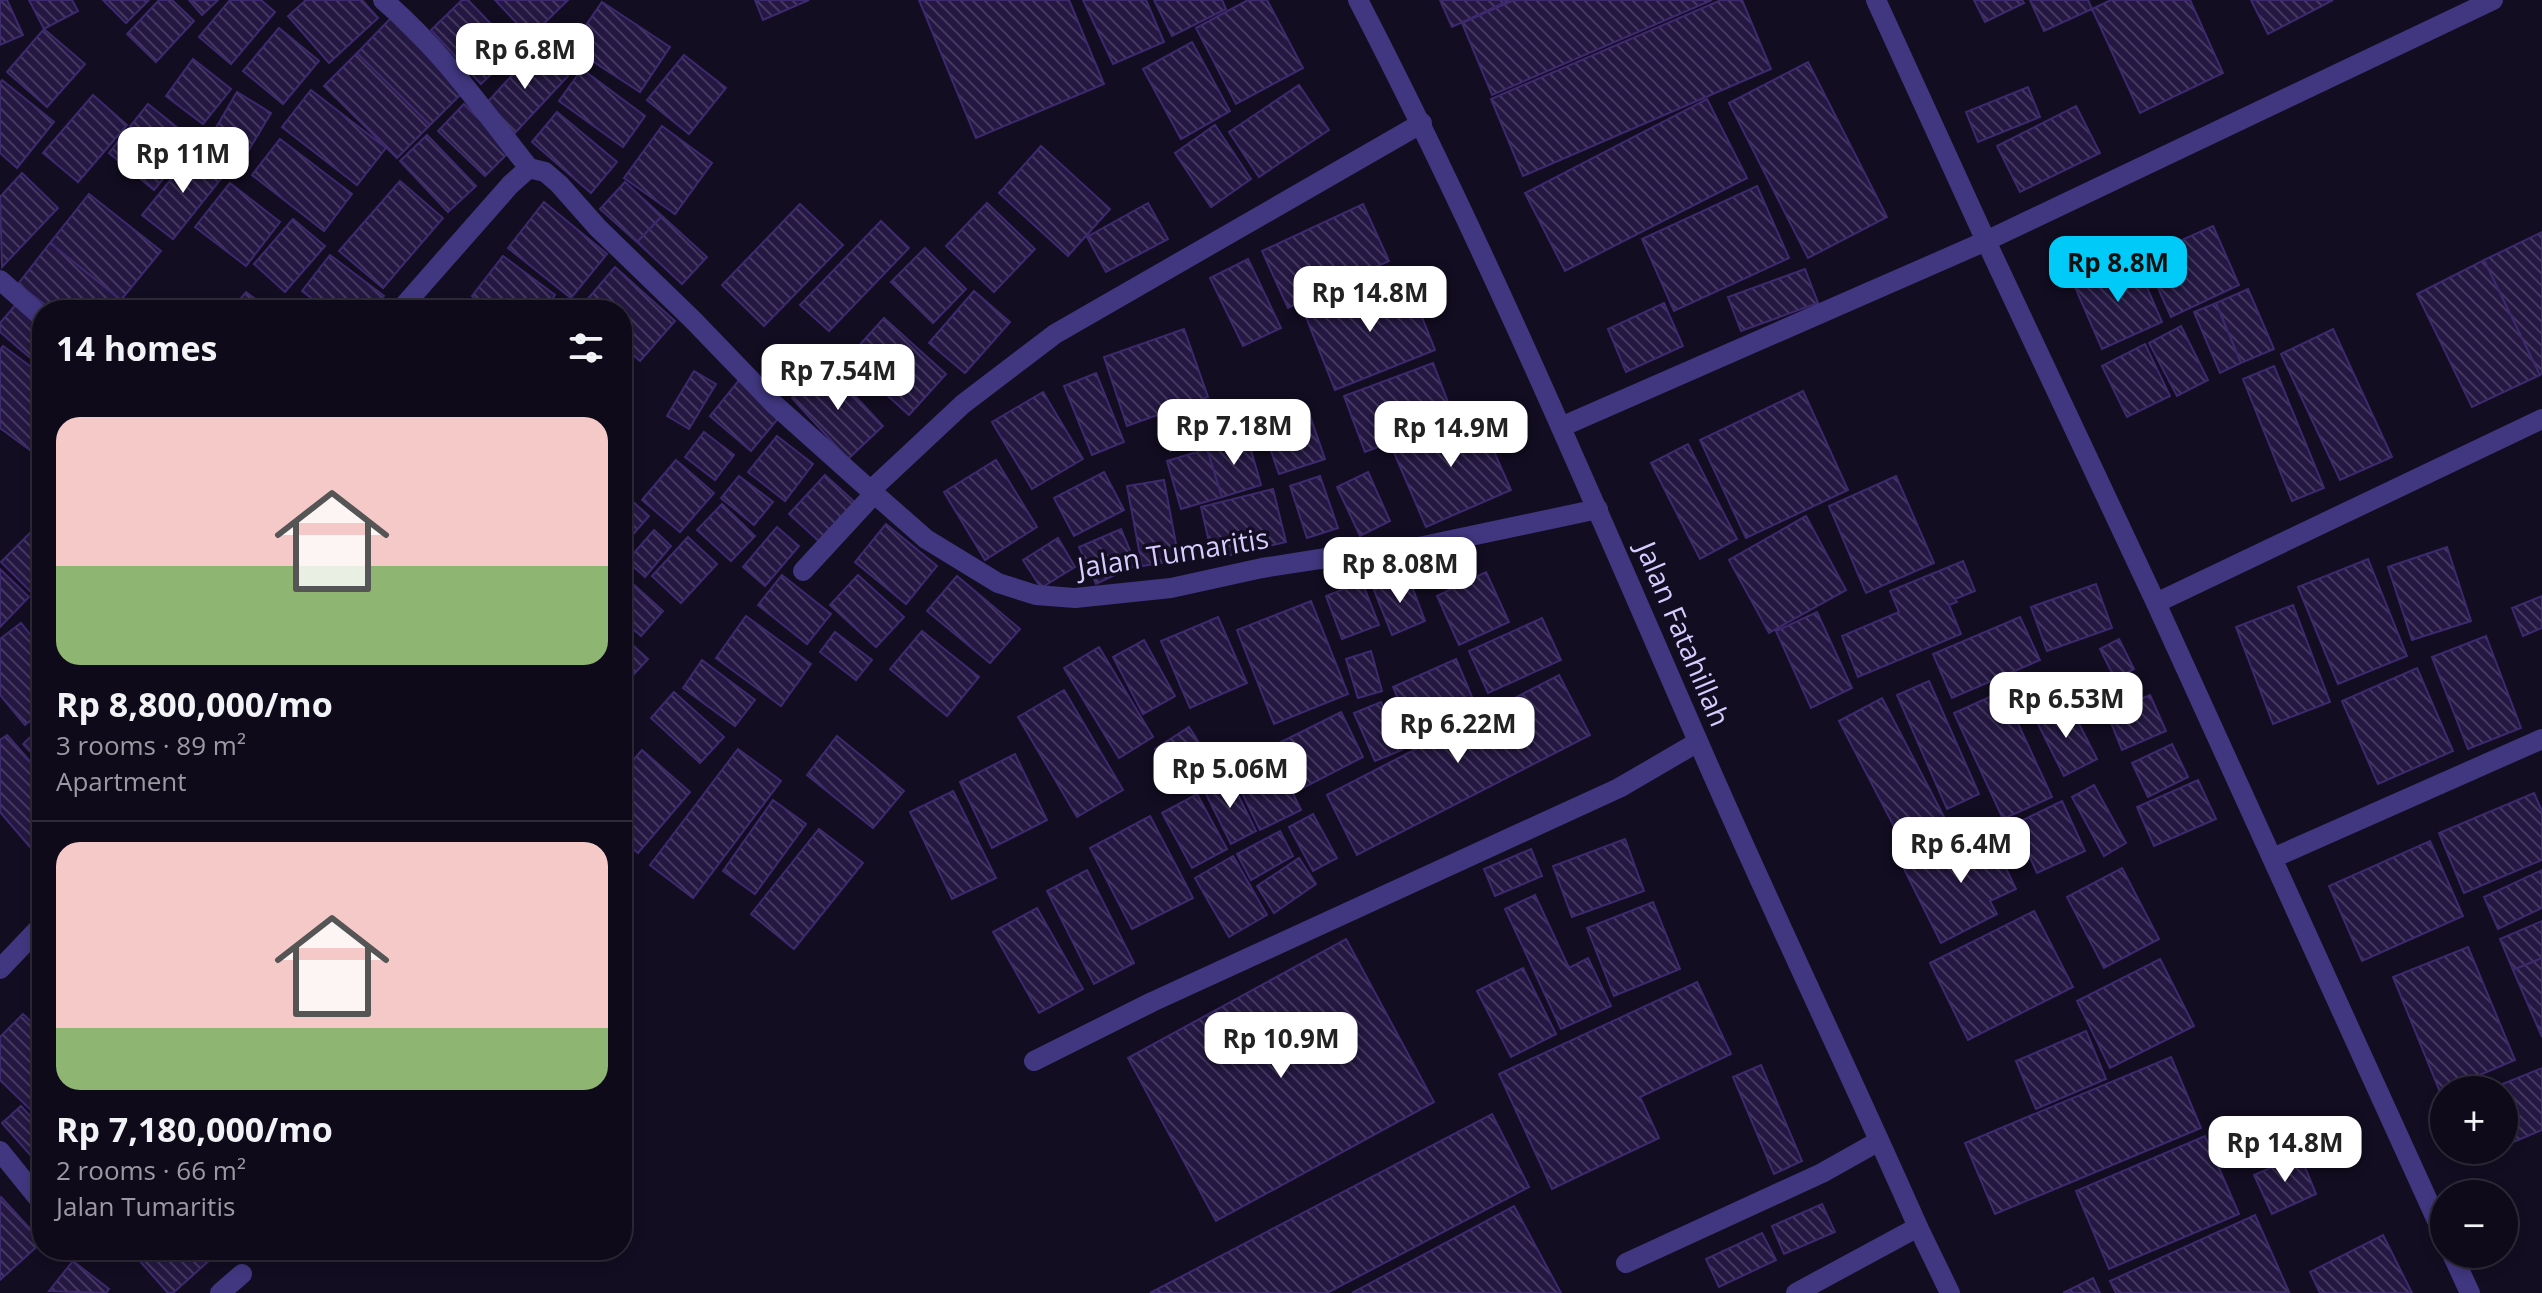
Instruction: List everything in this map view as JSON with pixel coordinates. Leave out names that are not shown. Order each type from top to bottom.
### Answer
[{"type":"street","points":[[383,0],[438,52],[529,168],[510,185],[409,300]]},
{"type":"street","name":"Jalan Fatahillah","points":[[1358,0],[1422,123],[1598,509],[1698,742],[1950,1293]]},
{"type":"street","points":[[1876,0],[2156,603],[2430,1205]]},
{"type":"street","points":[[1561,427],[1986,241],[2493,0]]},
{"type":"street","points":[[803,571],[872,492],[963,404],[1055,334],[1422,123]]},
{"type":"street","name":"Jalan Tumaritis","points":[[529,168],[545,172],[559,184],[598,228],[775,405],[872,492],[926,539],[998,583],[1036,595],[1075,598],[1171,588],[1262,568],[1395,552],[1598,509]]},
{"type":"street","points":[[0,280],[32,308]]},
{"type":"street","points":[[2156,603],[2542,419]]},
{"type":"street","points":[[2273,858],[2542,739]]},
{"type":"street","points":[[1034,1061],[1152,1002],[1619,788],[1698,742]]},
{"type":"street","points":[[0,969],[32,935]]},
{"type":"street","points":[[1626,1263],[1822,1173],[1879,1141]]},
{"type":"street","points":[[0,1151],[32,1191]]},
{"type":"street","points":[[1796,1293],[1918,1227]]},
{"type":"street","points":[[2458,1268],[2470,1293]]},
{"type":"street","points":[[220,1293],[242,1274]]},
{"type":"building","points":[[0,0],[7,0],[23,35],[0,45]]},
{"type":"building","points":[[29,0],[72,0],[78,11],[44,29]]},
{"type":"building","points":[[103,0],[149,0],[126,23]]},
{"type":"building","points":[[159,0],[172,0],[194,21],[156,62],[127,34]]},
{"type":"building","points":[[189,0],[218,0],[202,15]]},
{"type":"building","points":[[230,0],[261,0],[275,12],[231,64],[199,37]]},
{"type":"building","points":[[306,0],[362,0],[378,18],[329,63],[288,16]]},
{"type":"building","points":[[462,0],[468,0],[516,50],[481,84],[431,30]]},
{"type":"building","points":[[495,0],[568,0],[530,37]]},
{"type":"building","points":[[755,0],[809,0],[763,20]]},
{"type":"building","points":[[919,0],[1069,0],[1104,84],[976,138]]},
{"type":"building","points":[[1083,0],[1146,0],[1164,42],[1113,64]]},
{"type":"building","points":[[1154,0],[1222,0],[1226,9],[1172,36]]},
{"type":"building","points":[[1248,0],[1267,0],[1303,68],[1236,104],[1196,28]]},
{"type":"building","points":[[1440,0],[1510,0],[1452,27]]},
{"type":"building","points":[[1514,0],[1712,0],[1492,95],[1462,23]]},
{"type":"building","points":[[1721,0],[1742,0],[1771,69],[1523,176],[1491,99]]},
{"type":"building","points":[[1974,0],[2022,0],[2024,3],[1985,22]]},
{"type":"building","points":[[2030,0],[2088,0],[2092,9],[2044,31]]},
{"type":"building","points":[[2111,0],[2190,0],[2223,73],[2140,113],[2092,9]]},
{"type":"building","points":[[2251,0],[2333,0],[2268,34]]},
{"type":"building","points":[[602,2],[670,47],[640,92],[571,47]]},
{"type":"building","points":[[393,16],[467,88],[430,125],[357,53]]},
{"type":"building","points":[[279,28],[319,61],[283,104],[243,71]]},
{"type":"building","points":[[44,29],[85,64],[47,107],[7,72]]},
{"type":"building","points":[[1192,42],[1230,111],[1181,139],[1143,69]]},
{"type":"building","points":[[537,48],[568,76],[513,135],[483,107]]},
{"type":"building","points":[[357,53],[430,125],[397,158],[324,86]]},
{"type":"building","points":[[684,55],[726,88],[689,134],[647,100]]},
{"type":"building","points":[[193,59],[231,89],[203,124],[166,96]]},
{"type":"building","points":[[1808,62],[1887,217],[1808,258],[1729,103]]},
{"type":"building","points":[[582,69],[645,116],[623,147],[559,101]]},
{"type":"building","points":[[2,80],[54,122],[17,168],[0,153]]},
{"type":"building","points":[[1299,85],[1329,130],[1259,177],[1229,132]]},
{"type":"building","points":[[2028,87],[2040,117],[1978,142],[1966,112]]},
{"type":"building","points":[[311,90],[386,148],[357,185],[282,127]]},
{"type":"building","points":[[237,92],[271,113],[241,163],[207,143]]},
{"type":"building","points":[[93,95],[127,125],[78,182],[43,153]]},
{"type":"building","points":[[1707,99],[1747,178],[1565,271],[1525,193]]},
{"type":"building","points":[[148,104],[194,141],[154,190],[109,153]]},
{"type":"building","points":[[464,104],[511,150],[485,176],[438,131]]},
{"type":"building","points":[[2076,106],[2100,153],[2020,192],[1997,146]]},
{"type":"building","points":[[557,112],[617,162],[591,193],[532,142]]},
{"type":"building","points":[[1215,125],[1251,179],[1211,207],[1175,153]]},
{"type":"building","points":[[662,126],[712,163],[675,214],[624,178]]},
{"type":"building","points":[[427,135],[476,186],[448,212],[400,161]]},
{"type":"building","points":[[280,139],[352,194],[324,231],[252,175]]},
{"type":"building","points":[[1041,146],[1110,209],[1068,256],[999,193]]},
{"type":"building","points":[[194,151],[224,175],[173,239],[142,215]]},
{"type":"building","points":[[22,173],[58,208],[2,267],[0,197]]},
{"type":"building","points":[[400,181],[443,218],[383,288],[339,251]]},
{"type":"building","points":[[625,182],[662,216],[637,242],[600,209]]},
{"type":"building","points":[[230,183],[280,222],[246,266],[195,227]]},
{"type":"building","points":[[1757,186],[1789,258],[1674,311],[1642,239]]},
{"type":"building","points":[[89,194],[161,251],[121,300],[50,243]]},
{"type":"building","points":[[544,202],[607,254],[571,298],[508,248]]},
{"type":"building","points":[[987,203],[1035,249],[994,292],[946,246]]},
{"type":"building","points":[[1148,203],[1168,239],[1106,272],[1087,237]]},
{"type":"building","points":[[800,204],[843,245],[764,326],[722,285]]},
{"type":"building","points":[[1363,204],[1389,261],[1288,308],[1262,251]]},
{"type":"building","points":[[662,216],[707,257],[682,284],[637,242]]},
{"type":"building","points":[[293,219],[325,246],[285,292],[254,264]]},
{"type":"building","points":[[881,221],[909,248],[829,331],[800,305]]},
{"type":"building","points":[[2213,226],[2239,285],[2171,317],[2144,257]]},
{"type":"building","points":[[2542,232],[2542,374],[2540,375],[2484,260]]},
{"type":"building","points":[[50,243],[121,300],[39,300],[18,284]]},
{"type":"building","points":[[925,248],[966,289],[933,323],[891,282]]},
{"type":"building","points":[[330,255],[384,296],[381,300],[314,300],[302,291]]},
{"type":"building","points":[[503,256],[555,295],[551,300],[477,300],[472,296]]},
{"type":"building","points":[[1248,259],[1281,328],[1243,346],[1210,278]]},
{"type":"building","points":[[2135,260],[2162,322],[2102,349],[2075,287]]},
{"type":"building","points":[[2484,260],[2540,375],[2472,407],[2417,294]]},
{"type":"building","points":[[615,267],[675,321],[640,361],[632,354],[632,300],[587,300]]},
{"type":"building","points":[[1805,269],[1818,303],[1741,331],[1728,297]]},
{"type":"building","points":[[1406,277],[1435,350],[1335,390],[1306,317]]},
{"type":"building","points":[[2248,289],[2274,349],[2241,363],[2216,303]]},
{"type":"building","points":[[974,291],[1010,322],[965,373],[929,343]]},
{"type":"building","points":[[246,292],[257,300],[239,300]]},
{"type":"building","points":[[18,302],[32,314],[32,359],[0,332],[0,323]]},
{"type":"building","points":[[1664,303],[1683,346],[1626,372],[1608,329]]},
{"type":"building","points":[[2216,303],[2241,363],[2220,373],[2194,312]]},
{"type":"building","points":[[884,318],[946,374],[909,415],[847,359]]},
{"type":"building","points":[[2181,326],[2208,380],[2177,396],[2149,343]]},
{"type":"building","points":[[1184,329],[1208,397],[1127,426],[1104,357]]},
{"type":"building","points":[[2333,329],[2392,457],[2340,480],[2281,354]]},
{"type":"building","points":[[2145,344],[2170,396],[2127,417],[2102,366]]},
{"type":"building","points":[[3,346],[32,368],[32,452],[0,428],[0,350]]},
{"type":"building","points":[[1433,363],[1454,418],[1365,452],[1344,396]]},
{"type":"building","points":[[827,366],[883,426],[848,459],[792,398]]},
{"type":"building","points":[[2274,366],[2324,488],[2292,501],[2243,379]]},
{"type":"building","points":[[694,371],[716,384],[689,429],[667,416]]},
{"type":"building","points":[[1096,373],[1124,442],[1092,455],[1064,386]]},
{"type":"building","points":[[740,379],[782,414],[751,451],[710,416]]},
{"type":"building","points":[[1803,391],[1848,490],[1746,538],[1700,440]]},
{"type":"building","points":[[1043,392],[1083,459],[1032,489],[992,422]]},
{"type":"building","points":[[1223,407],[1230,432],[1170,451],[1163,427]]},
{"type":"building","points":[[1476,411],[1511,490],[1426,527],[1392,448]]},
{"type":"building","points":[[1309,413],[1325,459],[1279,474],[1263,428]]},
{"type":"building","points":[[704,432],[734,455],[715,480],[685,457]]},
{"type":"building","points":[[777,436],[813,464],[785,501],[748,472]]},
{"type":"building","points":[[1247,436],[1261,485],[1222,497],[1207,449]]},
{"type":"building","points":[[1688,444],[1737,539],[1700,559],[1651,463]]},
{"type":"building","points":[[1207,449],[1222,497],[1181,509],[1167,461]]},
{"type":"building","points":[[676,460],[714,493],[680,532],[642,500]]},
{"type":"building","points":[[996,460],[1037,527],[985,560],[944,492]]},
{"type":"building","points":[[1104,472],[1124,510],[1074,536],[1054,498]]},
{"type":"building","points":[[1368,472],[1390,521],[1360,536],[1337,487]]},
{"type":"building","points":[[825,475],[859,506],[822,544],[789,514]]},
{"type":"building","points":[[739,476],[773,502],[754,525],[721,498]]},
{"type":"building","points":[[1320,476],[1338,528],[1307,538],[1290,486]]},
{"type":"building","points":[[1896,476],[1934,563],[1866,593],[1829,506]]},
{"type":"building","points":[[1164,480],[1179,560],[1142,566],[1127,486]]},
{"type":"building","points":[[1273,489],[1286,542],[1213,559],[1201,507]]},
{"type":"building","points":[[632,501],[649,516],[632,536]]},
{"type":"building","points":[[722,504],[755,536],[731,561],[697,530]]},
{"type":"building","points":[[1806,516],[1846,590],[1769,633],[1729,560]]},
{"type":"building","points":[[886,524],[937,566],[906,604],[855,562]]},
{"type":"building","points":[[777,527],[799,546],[765,586],[743,567]]},
{"type":"building","points":[[1121,529],[1136,565],[1096,584],[1079,547]]},
{"type":"building","points":[[654,530],[671,546],[645,577],[632,565],[632,555]]},
{"type":"building","points":[[32,531],[32,593],[1,562]]},
{"type":"building","points":[[688,537],[717,564],[681,603],[652,576]]},
{"type":"building","points":[[1058,538],[1075,567],[1041,588],[1023,560]]},
{"type":"building","points":[[2447,547],[2471,621],[2412,640],[2388,567]]},
{"type":"building","points":[[2368,559],[2407,656],[2338,684],[2298,587]]},
{"type":"building","points":[[1963,561],[1975,591],[1955,599],[1957,602],[1949,605],[1961,634],[1858,677],[1842,636],[1899,612],[1890,591]]},
{"type":"building","points":[[0,569],[29,597],[0,627]]},
{"type":"building","points":[[1486,572],[1509,622],[1459,645],[1437,596]]},
{"type":"building","points":[[782,575],[831,614],[807,644],[758,605]]},
{"type":"building","points":[[858,575],[904,617],[876,647],[830,605]]},
{"type":"building","points":[[957,576],[1020,629],[990,663],[927,611]]},
{"type":"building","points":[[1408,576],[1425,621],[1392,635],[1374,590]]},
{"type":"building","points":[[1362,582],[1379,625],[1342,639],[1326,596]]},
{"type":"building","points":[[632,583],[663,611],[641,636],[632,628]]},
{"type":"building","points":[[2096,584],[2112,628],[2047,651],[2031,607]]},
{"type":"building","points":[[2542,596],[2542,628],[2523,636],[2512,608]]},
{"type":"building","points":[[1311,601],[1348,694],[1274,724],[1237,630]]},
{"type":"building","points":[[2293,605],[2330,702],[2273,724],[2236,627]]},
{"type":"building","points":[[1817,612],[1852,688],[1811,708],[1776,631]]},
{"type":"building","points":[[746,616],[811,664],[781,706],[716,658]]},
{"type":"building","points":[[1218,617],[1247,683],[1190,708],[1161,641]]},
{"type":"building","points":[[2020,617],[2040,660],[1952,698],[1933,654]]},
{"type":"building","points":[[1542,618],[1561,660],[1488,693],[1469,651]]},
{"type":"building","points":[[21,623],[32,637],[32,719],[25,725],[0,695],[0,639]]},
{"type":"building","points":[[922,631],[979,677],[947,716],[890,669]]},
{"type":"building","points":[[835,632],[872,660],[856,680],[820,652]]},
{"type":"building","points":[[2486,636],[2521,728],[2468,749],[2432,657]]},
{"type":"building","points":[[2119,639],[2134,669],[2115,679],[2100,649]]},
{"type":"building","points":[[1144,640],[1175,696],[1143,714],[1113,657]]},
{"type":"building","points":[[632,644],[648,659],[632,676]]},
{"type":"building","points":[[1099,647],[1153,737],[1119,758],[1064,668]]},
{"type":"building","points":[[1371,651],[1382,691],[1358,698],[1346,659]]},
{"type":"building","points":[[1456,659],[1475,704],[1412,731],[1393,687]]},
{"type":"building","points":[[702,660],[755,700],[735,726],[683,688]]},
{"type":"building","points":[[2417,668],[2453,751],[2378,784],[2342,701]]},
{"type":"building","points":[[1559,675],[1590,735],[1357,855],[1327,795]]},
{"type":"building","points":[[1929,681],[1979,794],[1947,809],[1897,695]]},
{"type":"building","points":[[1064,690],[1123,790],[1077,817],[1018,717]]},
{"type":"building","points":[[2003,691],[2052,797],[2003,819],[1954,713]]},
{"type":"building","points":[[674,692],[724,737],[700,763],[651,718]]},
{"type":"building","points":[[2150,695],[2166,731],[2122,750],[2107,713]]},
{"type":"building","points":[[1882,698],[1954,836],[1911,859],[1839,721]]},
{"type":"building","points":[[1381,702],[1402,750],[1375,761],[1354,713]]},
{"type":"building","points":[[2069,704],[2097,759],[2064,776],[2036,720]]},
{"type":"building","points":[[1341,712],[1363,757],[1301,789],[1279,743]]},
{"type":"building","points":[[1189,727],[1210,760],[1176,781],[1155,749]]},
{"type":"building","points":[[7,735],[32,764],[32,849],[0,812],[0,740]]},
{"type":"building","points":[[32,735],[32,753],[23,744]]},
{"type":"building","points":[[837,736],[904,791],[873,828],[807,775]]},
{"type":"building","points":[[2172,744],[2188,777],[2148,797],[2132,763]]},
{"type":"building","points":[[738,749],[781,781],[693,898],[650,865]]},
{"type":"building","points":[[642,750],[690,792],[638,853],[632,848],[632,762]]},
{"type":"building","points":[[1273,752],[1301,810],[1260,830],[1232,772]]},
{"type":"building","points":[[1015,754],[1047,820],[992,848],[960,782]]},
{"type":"building","points":[[1228,775],[1256,831],[1231,844],[1203,788]]},
{"type":"building","points":[[2198,780],[2216,819],[2154,846],[2137,807]]},
{"type":"building","points":[[2094,785],[2126,843],[2104,856],[2072,797]]},
{"type":"building","points":[[953,791],[996,878],[952,899],[910,812]]},
{"type":"building","points":[[2534,793],[2542,811],[2542,860],[2464,893],[2439,833]]},
{"type":"building","points":[[1197,794],[1227,849],[1192,868],[1162,813]]},
{"type":"building","points":[[773,800],[806,824],[755,894],[723,871]]},
{"type":"building","points":[[2062,801],[2085,851],[2037,873],[2015,824]]},
{"type":"building","points":[[1313,814],[1337,858],[1313,871],[1289,827]]},
{"type":"building","points":[[1150,816],[1193,898],[1132,929],[1090,848]]},
{"type":"building","points":[[819,829],[863,863],[794,949],[751,914]]},
{"type":"building","points":[[1987,829],[2016,889],[1990,901],[1997,914],[1941,943],[1904,869]]},
{"type":"building","points":[[1280,831],[1293,856],[1251,880],[1237,854]]},
{"type":"building","points":[[1625,839],[1644,891],[1572,917],[1553,866]]},
{"type":"building","points":[[2430,841],[2463,916],[2362,961],[2329,886]]},
{"type":"building","points":[[1531,849],[1542,876],[1495,896],[1484,869]]},
{"type":"building","points":[[1233,856],[1267,915],[1229,937],[1195,878]]},
{"type":"building","points":[[1299,858],[1316,884],[1274,913],[1257,886]]},
{"type":"building","points":[[2122,868],[2159,939],[2104,968],[2067,897]]},
{"type":"building","points":[[1087,870],[1134,963],[1094,984],[1047,891]]},
{"type":"building","points":[[2542,870],[2542,908],[2498,929],[2484,897]]},
{"type":"building","points":[[1535,895],[1569,968],[1588,958],[1611,1006],[1561,1029],[1505,909]]},
{"type":"building","points":[[1653,902],[1680,969],[1614,996],[1587,928]]},
{"type":"building","points":[[1037,908],[1083,989],[1039,1013],[993,932]]},
{"type":"building","points":[[2034,911],[2073,987],[1968,1040],[1930,963]]},
{"type":"building","points":[[2542,921],[2542,958],[2513,970],[2500,939]]},
{"type":"building","points":[[1346,939],[1434,1102],[1216,1221],[1128,1058]]},
{"type":"building","points":[[2468,947],[2515,1060],[2478,1076],[2433,1076],[2393,977]]},
{"type":"building","points":[[2542,958],[2542,1037],[2513,970]]},
{"type":"building","points":[[2160,959],[2194,1026],[2110,1068],[2077,1001]]},
{"type":"building","points":[[1523,968],[1556,1034],[1511,1057],[1477,991]]},
{"type":"building","points":[[1697,982],[1731,1054],[1640,1097],[1659,1138],[1552,1189],[1499,1074]]},
{"type":"building","points":[[23,1014],[32,1023],[32,1111],[0,1080],[0,1037]]},
{"type":"building","points":[[2086,1031],[2106,1079],[2036,1109],[2016,1061]]},
{"type":"building","points":[[2171,1057],[2201,1128],[1995,1214],[1965,1143]]},
{"type":"building","points":[[1761,1065],[1802,1161],[1774,1174],[1733,1077]]},
{"type":"building","points":[[2542,1068],[2542,1130],[2518,1140],[2518,1078]]},
{"type":"building","points":[[21,1106],[32,1118],[32,1157],[2,1123]]},
{"type":"building","points":[[1492,1114],[1529,1187],[1327,1293],[1150,1293]]},
{"type":"building","points":[[2205,1136],[2239,1214],[2109,1269],[2076,1191]]},
{"type":"building","points":[[2300,1155],[2316,1194],[2272,1214],[2254,1175]]},
{"type":"building","points":[[0,1198],[32,1231],[32,1251],[0,1280]]},
{"type":"building","points":[[1822,1204],[1835,1232],[1784,1254],[1772,1226]]},
{"type":"building","points":[[1514,1206],[1561,1293],[1352,1293]]},
{"type":"building","points":[[2255,1215],[2289,1292],[2116,1293],[2110,1281]]},
{"type":"building","points":[[1762,1233],[1776,1260],[1719,1287],[1706,1259]]},
{"type":"building","points":[[2383,1235],[2412,1293],[2320,1293],[2310,1272]]},
{"type":"building","points":[[139,1260],[210,1260],[173,1293],[168,1293]]},
{"type":"building","points":[[73,1261],[109,1289],[106,1293],[49,1291]]},
{"type":"building","points":[[2093,1278],[2100,1293],[2063,1293]]}]
